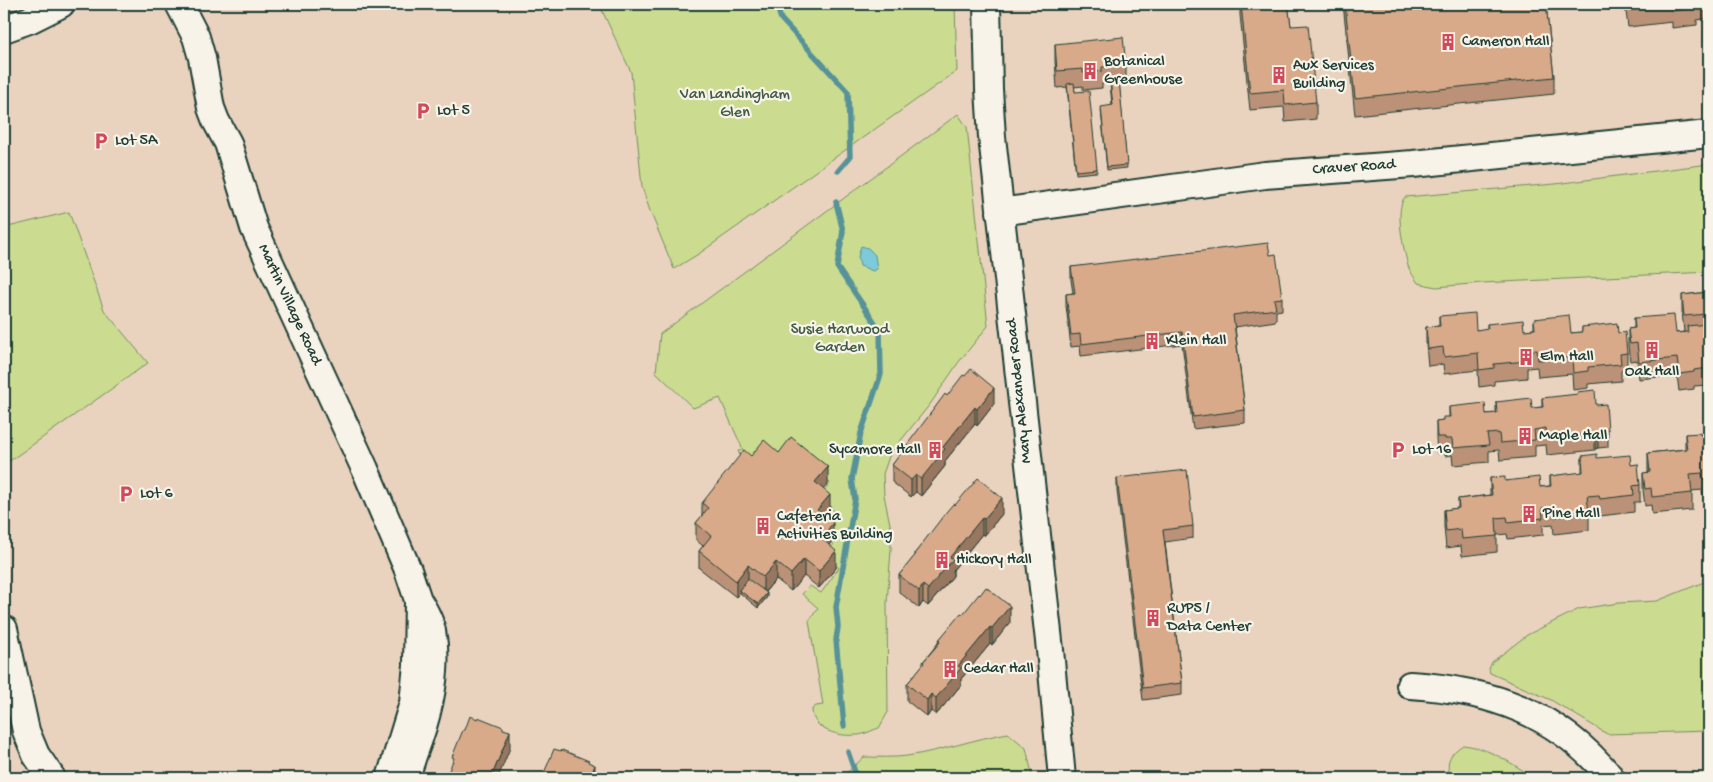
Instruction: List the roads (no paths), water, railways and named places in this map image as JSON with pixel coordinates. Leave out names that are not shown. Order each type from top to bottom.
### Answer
[{"type":"street","points":[[4,29],[29,20],[61,4]]},
{"type":"street","name":"Martin Village Road","points":[[180,4],[196,37],[212,108],[216,121],[228,143],[254,228],[365,469],[408,570],[418,600],[425,611],[432,632],[434,648],[430,704],[404,778]]},
{"type":"street","name":"Mary Alexander Road","points":[[987,4],[992,128],[1000,212],[1050,650],[1062,778]]},
{"type":"street","name":"Craver Road","points":[[1000,212],[1265,175],[1413,164],[1709,134]]},
{"type":"street","name":"Martin Village Road","points":[[390,778],[410,715],[414,695],[417,665],[418,600]]},
{"type":"street","points":[[4,629],[26,731],[36,755],[52,778]]},
{"type":"street","points":[[1410,686],[1470,692],[1525,711],[1572,740],[1611,778]]},
{"type":"water","points":[[861,246],[868,248],[875,255],[877,269],[873,271],[860,266],[858,257]]},
{"type":"waterway","points":[[776,4],[781,19],[848,92],[850,157],[838,171]]},
{"type":"waterway","points":[[836,202],[843,231],[837,267],[880,330],[881,374],[861,433],[852,479],[855,499],[836,607],[838,627],[836,640],[844,726]]},
{"type":"waterway","points":[[848,752],[857,778]]},
{"type":"place","name":"Cameron Hall","points":[[1448,42]]},
{"type":"place","name":"Botanical Greenhouse","points":[[1090,71]]},
{"type":"place","name":"Aux Services Building","points":[[1279,75]]},
{"type":"place","name":"Lot 5","points":[[423,111]]},
{"type":"place","name":"Lot 5A","points":[[101,141]]},
{"type":"place","name":"Klein Hall","points":[[1152,341]]},
{"type":"place","name":"Oak Hall","points":[[1652,350]]},
{"type":"place","name":"Elm Hall","points":[[1526,357]]},
{"type":"place","name":"Maple Hall","points":[[1525,436]]},
{"type":"place","name":"Sycamore Hall","points":[[935,450]]},
{"type":"place","name":"Lot 16","points":[[1398,450]]},
{"type":"place","name":"Lot 6","points":[[126,494]]},
{"type":"place","name":"Pine Hall","points":[[1529,514]]},
{"type":"place","name":"Cafeteria Activities Building","points":[[763,526]]},
{"type":"place","name":"Hickory Hall","points":[[942,560]]},
{"type":"place","name":"RUP5 / Data Center","points":[[1153,618]]},
{"type":"place","name":"Cedar Hall","points":[[950,669]]},
{"type":"park label","name":"Van Landingham Glen","points":[[735,104]]},
{"type":"park label","name":"Susie Harwood Garden","points":[[840,339]]}]
